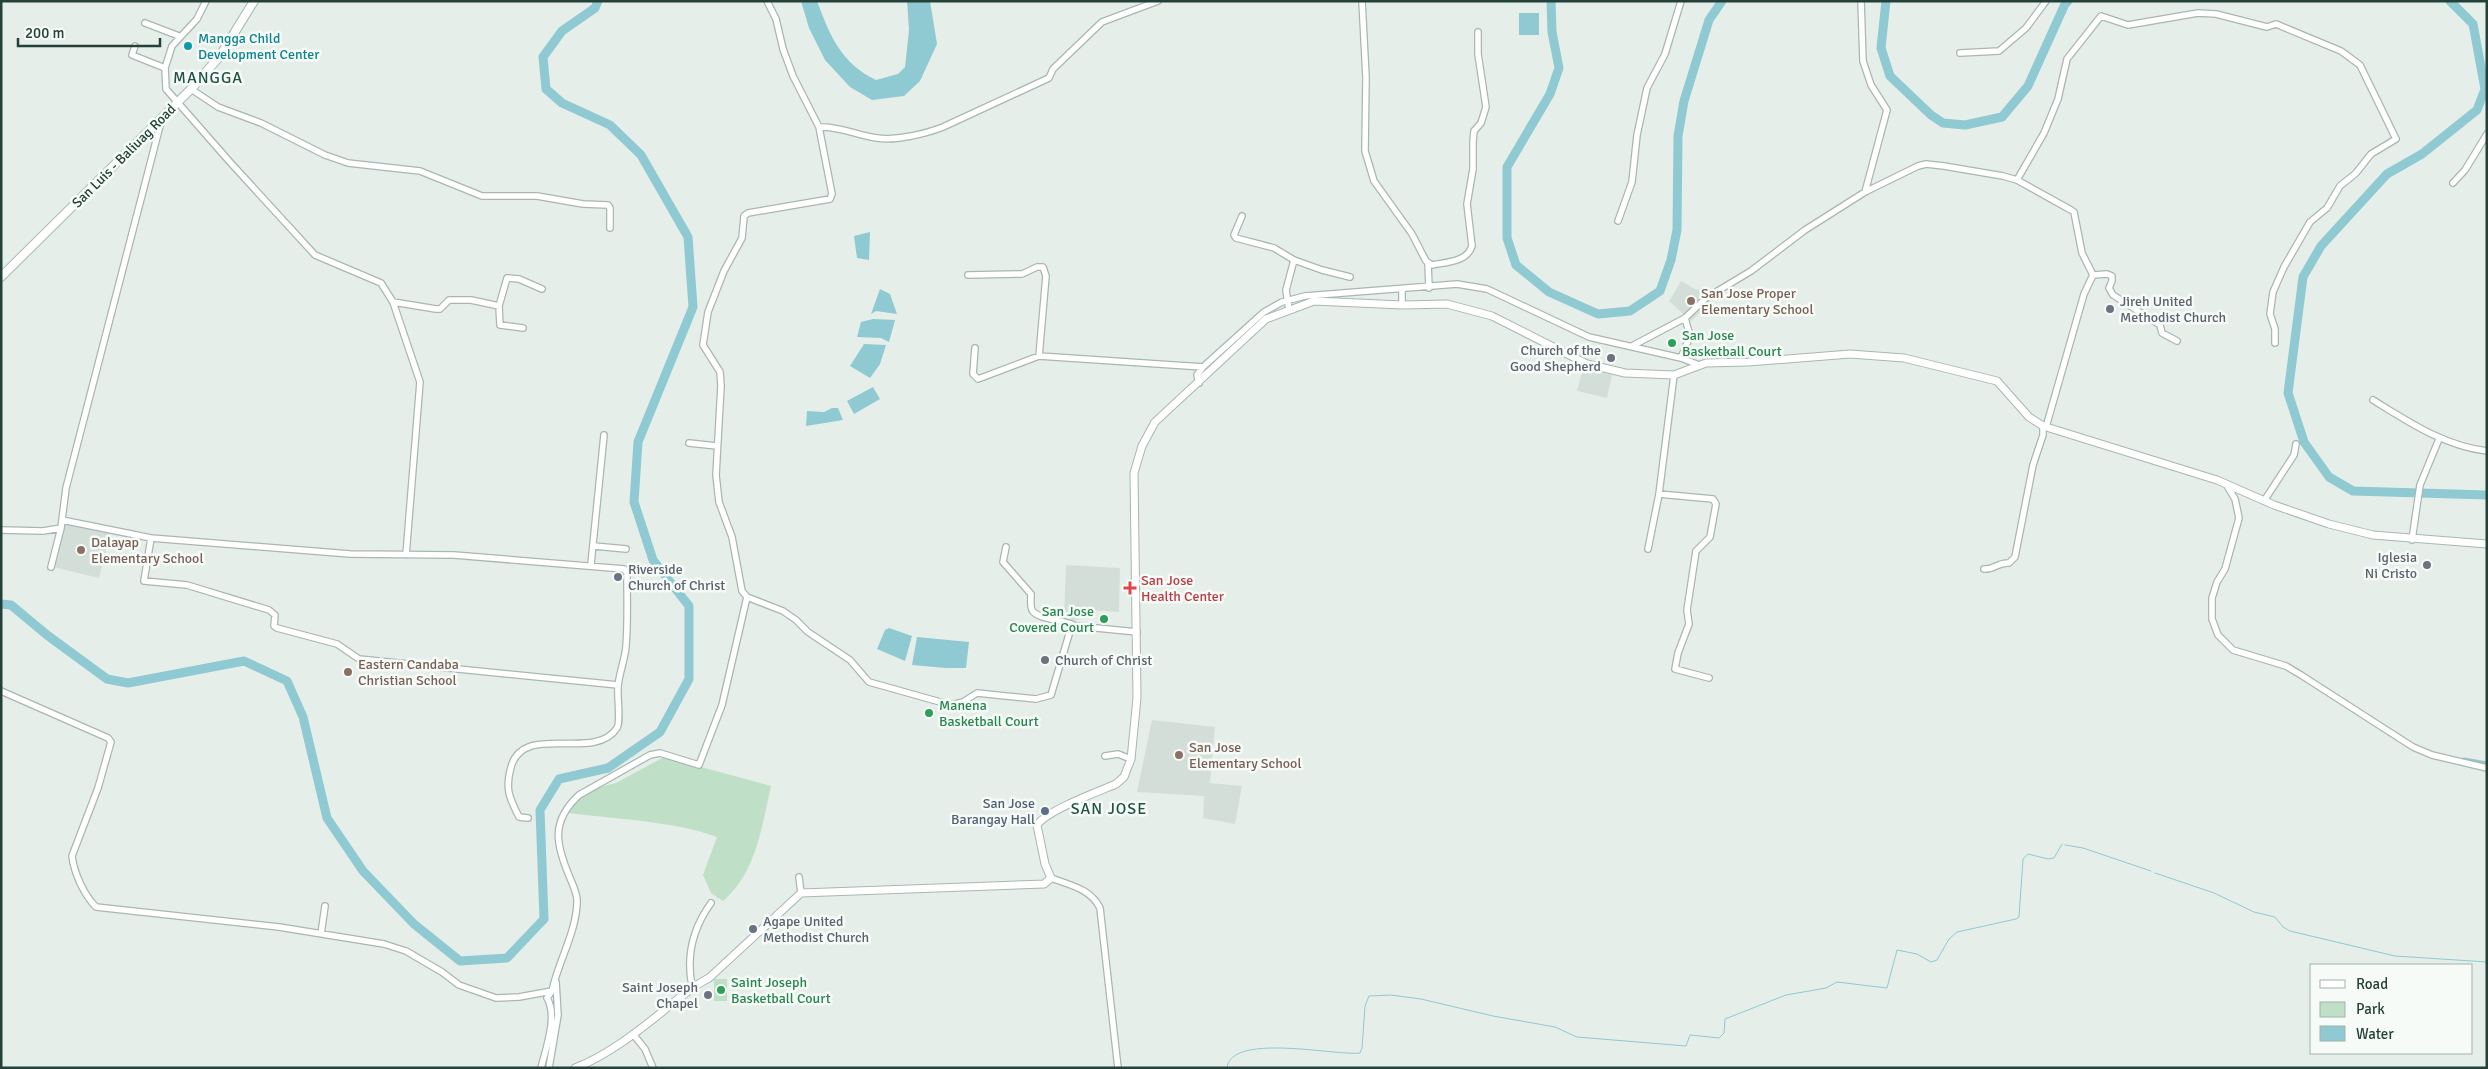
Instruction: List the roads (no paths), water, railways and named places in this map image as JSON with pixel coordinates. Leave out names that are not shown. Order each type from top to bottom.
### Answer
[{"type":"main road","name":"San Luis - Baliuag Road","points":[[1,277],[191,89],[220,56],[254,1]]},
{"type":"street","points":[[206,1],[197,19],[179,36],[172,46],[165,68],[166,89],[315,255],[331,264],[375,280],[388,292],[393,302],[420,382],[406,555]]},
{"type":"street","points":[[768,1],[776,19],[783,49],[818,127],[832,194],[830,199],[748,213],[744,216],[742,238],[724,271],[708,312],[703,346],[716,364],[721,386],[716,475],[719,502],[732,537],[742,590],[747,597],[790,615],[808,632],[850,660],[869,682],[951,705],[963,702],[977,693],[1036,699],[1051,695],[1070,631],[1076,626]]},
{"type":"street","points":[[818,127],[833,126],[878,138],[925,134],[1050,78],[1053,68],[1102,22],[1158,1]]},
{"type":"street","points":[[1362,1],[1366,77],[1365,151],[1374,180],[1412,234],[1428,263],[1429,288]]},
{"type":"street","points":[[1618,221],[1632,182],[1637,135],[1647,88],[1665,54],[1681,1]]},
{"type":"street","points":[[1862,1],[1863,61],[1871,85],[1887,110],[1865,192]]},
{"type":"street","points":[[1960,53],[1999,51],[2026,28],[2046,1]]},
{"type":"street","points":[[2017,180],[2044,133],[2058,99],[2067,59],[2101,16],[2128,25],[2198,13],[2216,14],[2267,27],[2276,24],[2319,41],[2353,58],[2360,65],[2396,139],[2371,154],[2356,173],[2340,186],[2327,208],[2310,222],[2284,267],[2273,292],[2270,314],[2275,329],[2275,343]]},
{"type":"street","points":[[145,23],[179,36]]},
{"type":"street","points":[[1428,263],[1432,265],[1462,258],[1470,252],[1472,246],[1467,204],[1473,169],[1474,131],[1481,123],[1486,107],[1478,54],[1478,32]]},
{"type":"street","points":[[135,46],[132,55],[165,68]]},
{"type":"street","points":[[191,89],[218,107],[262,123],[325,155],[348,163],[420,171],[482,196],[537,196],[583,204],[608,205],[610,208],[610,228]]},
{"type":"street","points":[[51,567],[61,528],[66,488],[162,118]]},
{"type":"street","points":[[2453,183],[2465,170],[2487,134]]},
{"type":"street","points":[[1631,346],[1685,318],[1706,298],[1739,280],[1805,230],[1865,192],[1926,164],[2003,176],[2017,180],[2074,212],[2082,253],[2093,275]]},
{"type":"street","points":[[1242,216],[1234,237],[1274,248],[1294,260],[1350,276]]},
{"type":"street","points":[[1289,310],[1286,290],[1294,260]]},
{"type":"street","points":[[968,275],[1022,274],[1037,267],[1043,267],[1046,271],[1039,356]]},
{"type":"street","points":[[2093,275],[2107,274],[2112,276],[2109,288],[2113,295],[2160,325],[2162,334],[2178,341]]},
{"type":"street","points":[[1984,569],[1990,569],[2000,562],[2009,563],[2015,557],[2033,465],[2084,294],[2093,275]]},
{"type":"street","points":[[523,328],[499,325],[499,306],[507,278],[519,279],[542,289]]},
{"type":"street","points":[[1199,383],[1197,375],[1203,367],[1264,312],[1287,301],[1305,296],[1429,288],[1457,284],[1487,289],[1588,336],[1699,364]]},
{"type":"street","points":[[1402,289],[1402,305]]},
{"type":"street","points":[[393,302],[436,309],[440,309],[449,300],[471,300],[499,306]]},
{"type":"street","points":[[1118,1068],[1100,908],[1095,897],[1085,891],[1051,878],[1045,864],[1036,830],[1037,825],[1042,819],[1053,812],[1116,784],[1124,777],[1131,759],[1138,698],[1134,473],[1142,446],[1155,422],[1266,319],[1289,310],[1314,302],[1402,305],[1447,304],[1492,316],[1587,364],[1625,373],[1674,375],[1699,364],[1850,354],[1904,358],[1997,381],[2029,417],[2044,427],[2226,484],[2264,501],[2329,524],[2373,535],[2412,540],[2487,544]]},
{"type":"street","points":[[1681,358],[1690,336],[1685,318]]},
{"type":"street","points":[[975,348],[972,374],[978,379],[1039,356],[1203,367]]},
{"type":"street","points":[[1648,549],[1659,494],[1674,375]]},
{"type":"street","points":[[2373,400],[2439,439],[2474,450],[2487,451]]},
{"type":"street","points":[[591,564],[604,435]]},
{"type":"street","points":[[2412,540],[2420,485],[2439,439]]},
{"type":"street","points":[[689,443],[717,446]]},
{"type":"street","points":[[2264,501],[2294,455],[2296,444]]},
{"type":"street","points":[[2226,484],[2235,500],[2239,518],[2225,569],[2217,582],[2212,598],[2212,620],[2218,635],[2232,650],[2286,666],[2413,747],[2432,755],[2487,768]]},
{"type":"street","points":[[1659,494],[1712,499],[1716,504],[1710,537],[1696,551],[1687,610],[1689,624],[1678,653],[1675,669],[1709,678]]},
{"type":"street","points":[[62,520],[151,538],[350,554],[454,556],[591,564],[621,568],[627,573],[626,647],[618,685],[619,726],[613,734],[600,741],[586,744],[552,743],[531,746],[514,756],[507,785],[511,803],[519,818],[528,818]]},
{"type":"street","points":[[1,530],[43,531],[61,528]]},
{"type":"street","points":[[151,538],[144,581],[187,585],[269,610],[275,615],[274,626],[277,628],[337,644],[359,659],[618,685]]},
{"type":"street","points":[[594,546],[626,549]]},
{"type":"street","points":[[1006,547],[1004,562],[1031,594],[1033,612],[1052,619],[1069,621],[1076,626],[1137,632]]},
{"type":"street","points":[[542,1068],[551,1019],[551,1005],[547,998],[552,991],[556,972],[572,928],[578,901],[557,844],[560,822],[571,802],[579,795],[650,755],[660,753],[699,765],[722,705],[747,597]]},
{"type":"street","points":[[1,691],[99,734],[111,742],[98,788],[72,856],[73,865],[78,877],[96,907],[279,926],[384,944],[406,951],[442,972],[459,985],[496,998],[519,997],[552,991]]},
{"type":"street","points":[[1105,756],[1118,754],[1131,759]]},
{"type":"street","points":[[799,877],[801,893]]},
{"type":"street","points":[[575,1068],[596,1058],[633,1034],[692,986],[709,978],[801,893],[1044,884],[1051,878]]},
{"type":"street","points":[[692,986],[689,973],[691,943],[696,926],[711,903]]},
{"type":"street","points":[[321,934],[325,906]]},
{"type":"street","points":[[549,1068],[558,1015],[556,972]]},
{"type":"street","points":[[633,1034],[645,1048],[652,1068]]},
{"type":"water","points":[[801,1],[817,1],[832,37],[845,57],[864,73],[876,80],[898,74],[905,67],[909,30],[907,1],[930,1],[937,44],[920,81],[904,96],[872,100],[850,87],[825,60],[809,28]]},
{"type":"water","points":[[1519,13],[1539,13],[1539,35],[1519,35]]},
{"type":"water","points":[[870,232],[869,260],[857,258],[854,236]]},
{"type":"water","points":[[880,289],[890,294],[897,314],[876,311],[871,314]]},
{"type":"water","points":[[873,319],[895,320],[889,342],[881,338],[857,337],[861,322]]},
{"type":"water","points":[[864,344],[886,345],[880,364],[870,378],[850,366]]},
{"type":"water","points":[[873,387],[880,399],[854,414],[847,401]]},
{"type":"water","points":[[832,408],[838,408],[843,420],[806,426],[807,411],[824,412]]},
{"type":"water","points":[[889,628],[912,636],[905,661],[877,649],[885,630]]},
{"type":"water","points":[[917,637],[969,642],[966,668],[912,665]]},
{"type":"waterway","points":[[1,604],[11,605],[47,635],[107,679],[128,683],[244,661],[287,681],[303,717],[327,818],[363,871],[414,924],[460,961],[507,958],[544,919],[540,810],[559,779],[608,768],[660,732],[689,679],[689,606],[653,560],[634,502],[638,442],[693,307],[688,237],[641,155],[610,125],[562,103],[546,89],[543,57],[562,31],[595,8],[598,1]]},
{"type":"waterway","points":[[1551,1],[1552,32],[1559,68],[1550,94],[1507,167],[1507,238],[1516,265],[1549,292],[1598,314],[1630,311],[1660,291],[1671,260],[1677,230],[1678,136],[1684,101],[1709,20],[1722,1]]},
{"type":"waterway","points":[[1886,1],[1881,48],[1890,76],[1931,115],[1943,123],[1965,125],[2002,117],[2028,86],[2068,1]]},
{"type":"waterway","points":[[2450,1],[2473,24],[2485,89],[2477,110],[2422,154],[2387,174],[2321,246],[2303,277],[2288,393],[2304,442],[2329,477],[2353,491],[2487,495]]},
{"type":"waterway","points":[[2464,760],[2487,764]]},
{"type":"waterway","points":[[1227,1068],[1233,1057],[1246,1051],[1264,1048],[1360,1053],[1365,1006],[1369,996],[1391,995],[1421,999],[1493,1016],[1555,1027],[1577,1037],[1686,1046],[1690,1035],[1719,1038],[1724,1033],[1725,1019],[1786,995],[1826,988],[1837,982],[1887,988],[1897,950],[1917,954],[1931,962],[1937,960],[1949,939],[1957,932],[2016,919],[2019,917],[2023,859],[2028,854],[2048,859],[2054,858],[2062,844]]},
{"type":"waterway","points":[[2065,845],[2083,848],[2151,871]]},
{"type":"waterway","points":[[2155,873],[2214,893],[2254,912],[2275,917],[2283,927],[2290,931],[2395,956],[2487,962]]},
{"type":"place","name":"Mangga Child Development Center","points":[[188,46]]},
{"type":"place","name":"San Jose Proper Elementary School","points":[[1691,301]]},
{"type":"place","name":"Jireh United Methodist Church","points":[[2110,309]]},
{"type":"place","name":"San Jose Basketball Court","points":[[1672,343]]},
{"type":"place","name":"Church of the Good Shepherd","points":[[1611,358]]},
{"type":"place","name":"Dalayap Elementary School","points":[[81,550]]},
{"type":"place","name":"Iglesia Ni Cristo","points":[[2427,565]]},
{"type":"place","name":"Riverside Church of Christ","points":[[618,577]]},
{"type":"place","name":"San Jose Health Center","points":[[1130,588]]},
{"type":"place","name":"San Jose Covered Court","points":[[1104,619]]},
{"type":"place","name":"Church of Christ","points":[[1045,660]]},
{"type":"place","name":"Eastern Candaba Christian School","points":[[348,672]]},
{"type":"place","name":"Manena Basketball Court","points":[[929,713]]},
{"type":"place","name":"San Jose Elementary School","points":[[1179,755]]},
{"type":"place","name":"San Jose Barangay Hall","points":[[1045,811]]},
{"type":"place","name":"Agape United Methodist Church","points":[[753,929]]},
{"type":"place","name":"Saint Joseph Basketball Court","points":[[721,990]]},
{"type":"place","name":"Saint Joseph Chapel","points":[[708,995]]},
{"type":"district","name":"MANGGA","points":[[208,78]]},
{"type":"district","name":"SAN JOSE","points":[[1109,809]]}]
